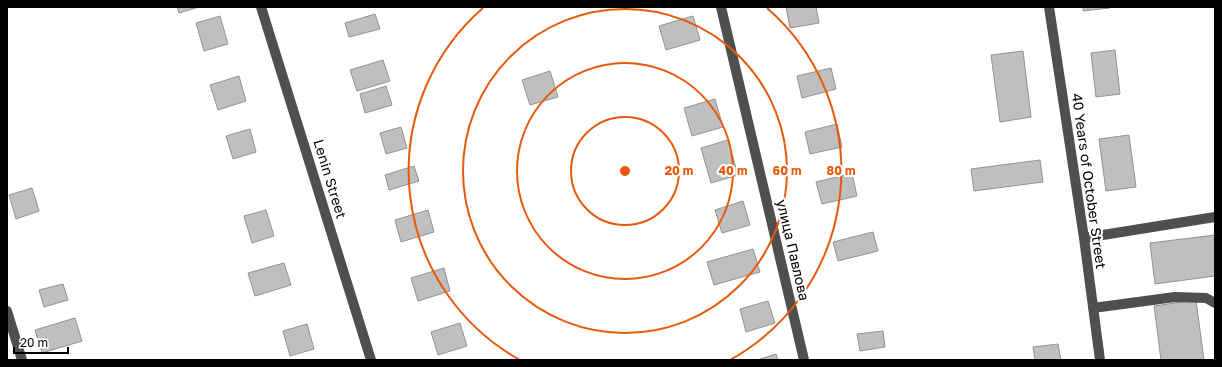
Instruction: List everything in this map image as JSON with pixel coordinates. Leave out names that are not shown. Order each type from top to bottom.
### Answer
[{"type":"street","name":"Lenin Street","points":[[261,7],[371,360]]},
{"type":"street","name":"улица Павлова","points":[[721,7],[804,360]]},
{"type":"street","name":"40 Years of October Street","points":[[1049,7],[1084,238],[1100,360]]},
{"type":"street","points":[[1084,238],[1215,217]]},
{"type":"street","points":[[1093,308],[1175,297],[1206,298],[1215,303]]},
{"type":"street","points":[[7,311],[22,360]]},
{"type":"building","points":[[177,7],[199,7],[179,13]]},
{"type":"building","points":[[786,7],[816,7],[819,23],[790,28]]},
{"type":"building","points":[[1083,7],[1110,7],[1110,8],[1083,11]]},
{"type":"building","points":[[375,14],[380,29],[349,37],[345,23]]},
{"type":"building","points":[[220,16],[228,44],[204,51],[196,23]]},
{"type":"building","points":[[693,16],[700,40],[666,50],[659,26]]},
{"type":"building","points":[[1115,50],[1120,94],[1096,97],[1091,53]]},
{"type":"building","points":[[1023,51],[1031,117],[1000,122],[991,55]]},
{"type":"building","points":[[383,60],[390,81],[357,91],[350,70]]},
{"type":"building","points":[[831,68],[836,89],[802,98],[797,76]]},
{"type":"building","points":[[550,71],[558,97],[530,105],[522,80]]},
{"type":"building","points":[[239,76],[246,101],[218,110],[210,85]]},
{"type":"building","points":[[386,86],[392,105],[365,113],[360,94]]},
{"type":"building","points":[[715,99],[723,127],[692,136],[684,108]]},
{"type":"building","points":[[837,124],[842,147],[810,154],[805,132]]},
{"type":"building","points":[[401,127],[407,148],[386,154],[380,133]]},
{"type":"building","points":[[250,129],[256,152],[233,159],[226,136]]},
{"type":"building","points":[[1129,135],[1136,187],[1106,191],[1099,139]]},
{"type":"building","points":[[728,140],[738,175],[711,183],[701,148]]},
{"type":"building","points":[[1040,160],[1043,182],[974,191],[971,169]]},
{"type":"building","points":[[414,166],[419,181],[389,190],[385,175]]},
{"type":"building","points":[[852,173],[857,196],[822,204],[816,182]]},
{"type":"building","points":[[32,188],[39,211],[16,219],[9,195]]},
{"type":"building","points":[[743,201],[750,225],[722,233],[715,210]]},
{"type":"building","points":[[266,210],[274,236],[252,243],[244,216]]},
{"type":"building","points":[[428,210],[434,232],[401,242],[395,220]]},
{"type":"building","points":[[873,232],[878,251],[838,261],[833,242]]},
{"type":"building","points":[[1215,235],[1215,276],[1155,284],[1150,243]]},
{"type":"building","points":[[753,249],[760,272],[714,285],[707,262]]},
{"type":"building","points":[[284,263],[291,285],[255,296],[248,273]]},
{"type":"building","points":[[444,268],[450,291],[418,301],[411,278]]},
{"type":"building","points":[[63,284],[68,300],[44,307],[39,290]]},
{"type":"building","points":[[1196,300],[1204,360],[1161,360],[1154,306]]},
{"type":"building","points":[[768,301],[775,323],[746,332],[740,309]]},
{"type":"building","points":[[75,318],[82,341],[42,353],[35,330]]},
{"type":"building","points":[[460,323],[467,346],[438,355],[431,332]]},
{"type":"building","points":[[307,324],[314,349],[290,356],[283,331]]},
{"type":"building","points":[[883,331],[885,347],[860,351],[857,334]]},
{"type":"building","points":[[1058,344],[1061,360],[1035,360],[1033,347]]},
{"type":"building","points":[[776,354],[778,360],[757,360]]}]
